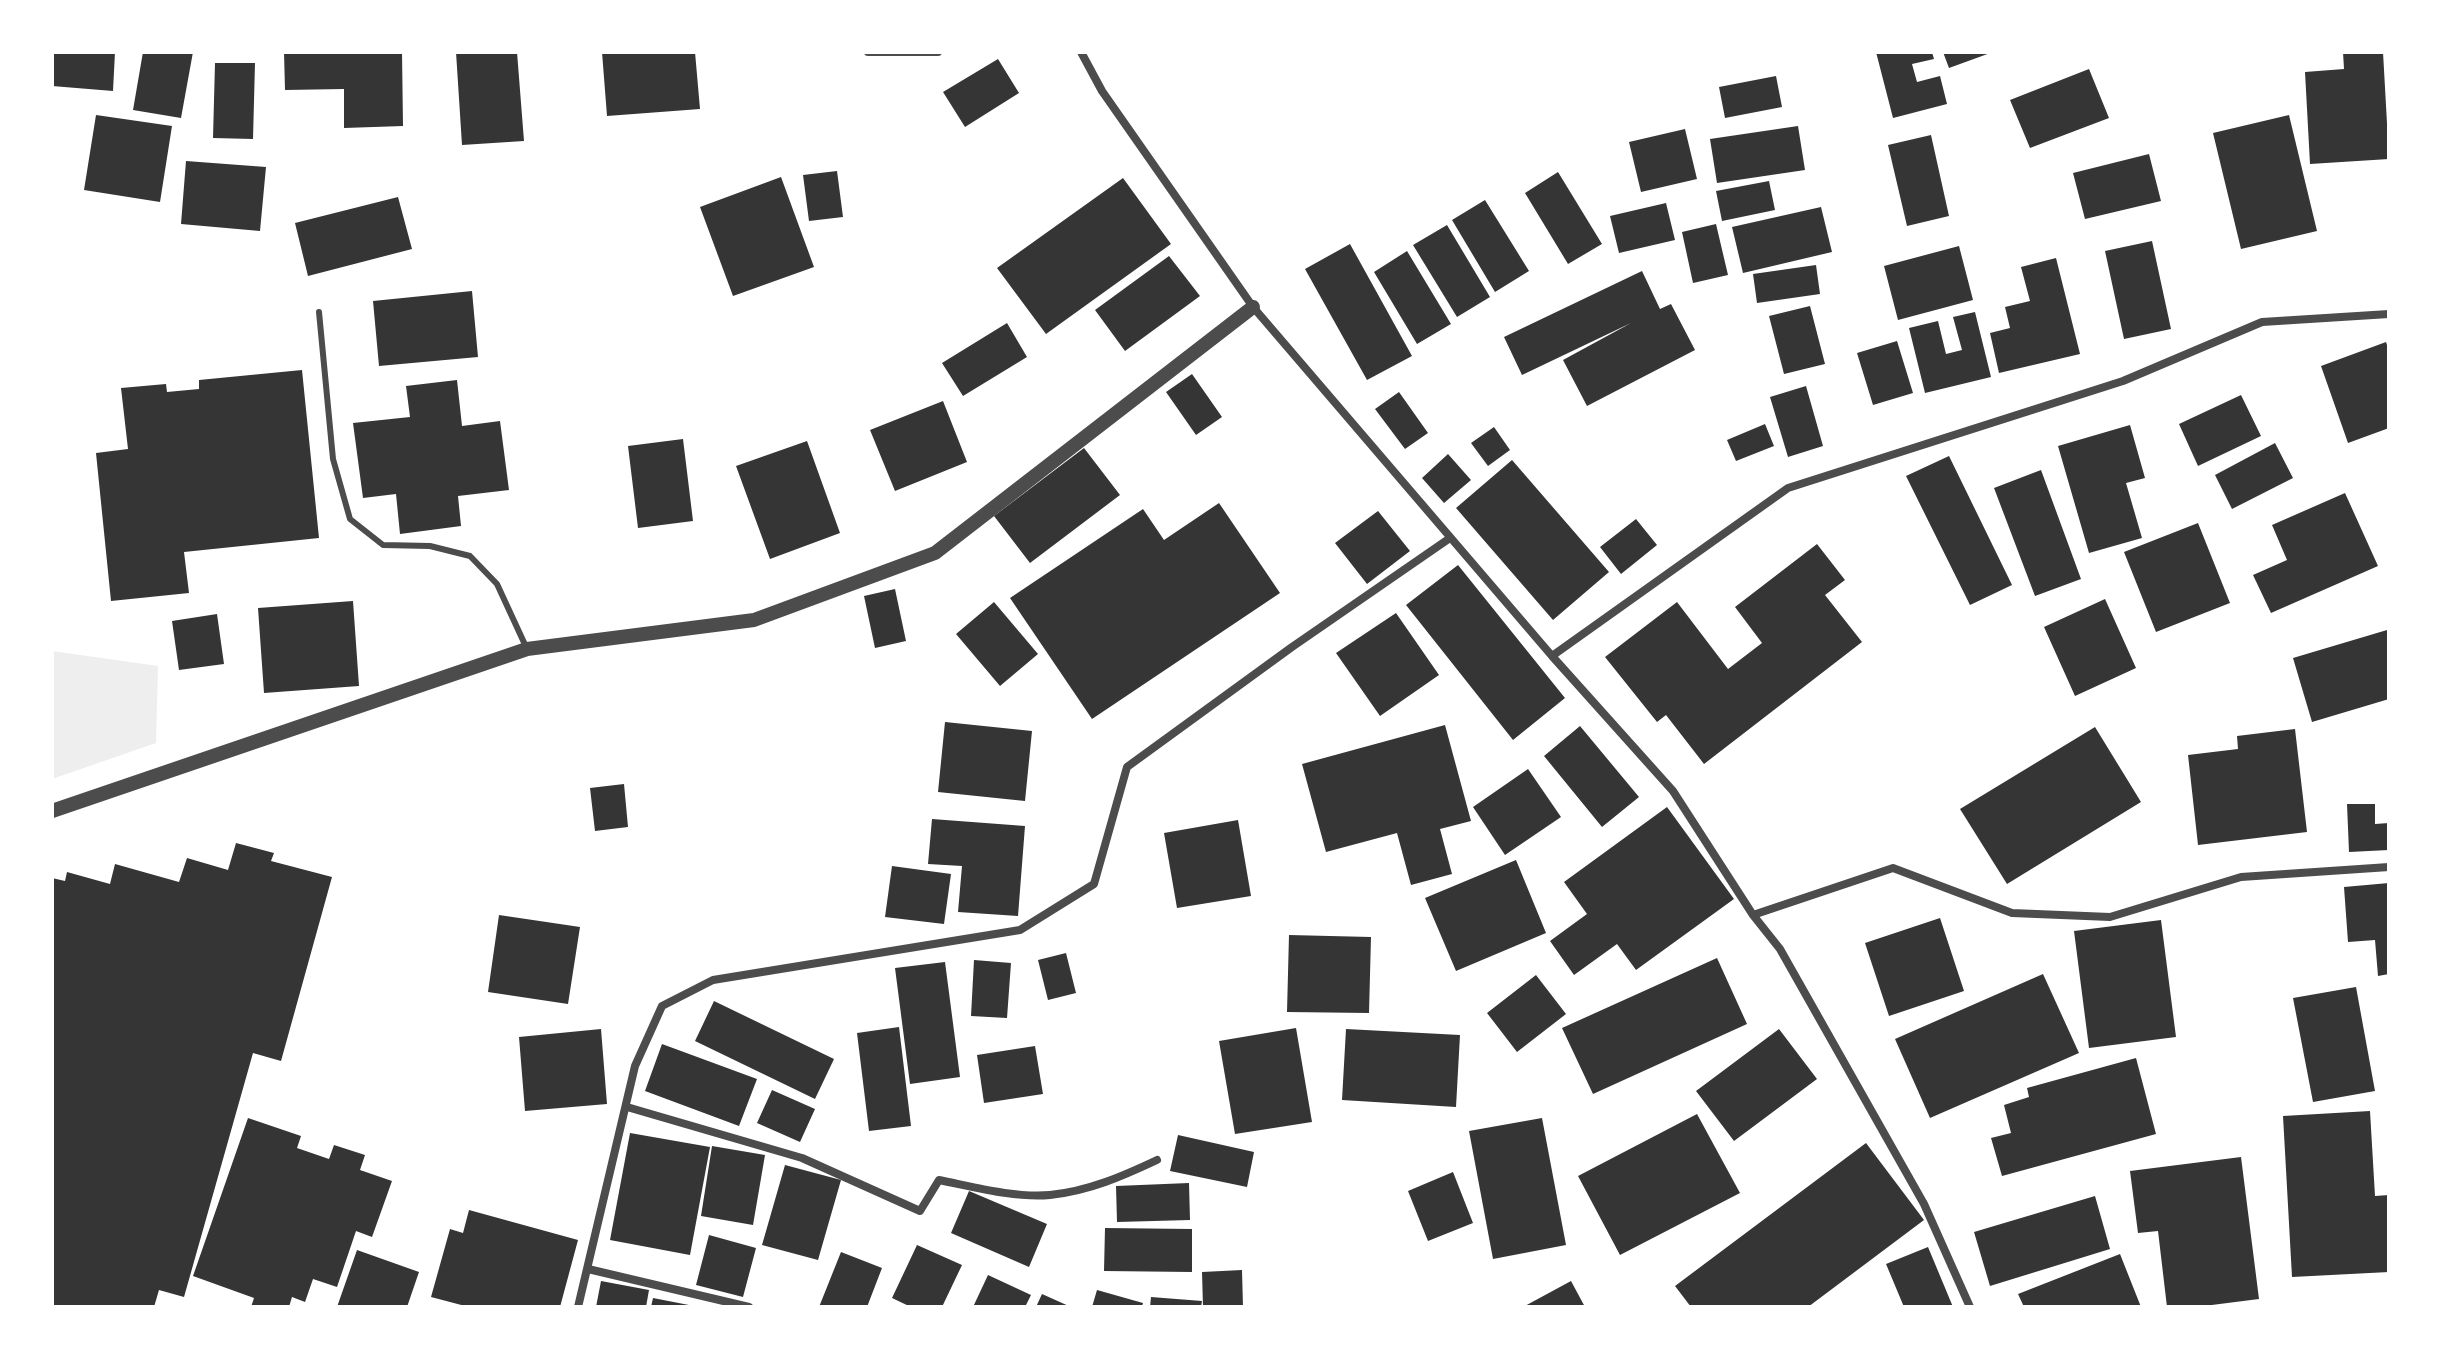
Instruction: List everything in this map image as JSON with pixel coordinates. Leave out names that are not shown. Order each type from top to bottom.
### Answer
[{"type":"street","points":[[868,52],[938,52]]},
{"type":"street","points":[[1081,52],[1102,91],[1253,307],[1552,656],[1673,791],[1753,915],[1780,949],[1924,1204],[1970,1307]]},
{"type":"street","points":[[52,811],[527,649],[754,620],[935,553],[1253,307]]},
{"type":"street","points":[[1552,656],[1788,488],[2123,381],[2262,322],[2389,314]]},
{"type":"street","points":[[578,1307],[635,1066],[662,1006],[713,980],[1020,930],[1094,884],[1127,767],[1292,647],[1450,538]]},
{"type":"street","points":[[1753,915],[1893,868],[2012,913],[2110,917],[2241,877],[2389,867]]},
{"type":"street","points":[[627,1107],[802,1158],[920,1211],[939,1180],[995,1191],[1049,1195],[1103,1184],[1157,1160]]},
{"type":"street","points":[[588,1269],[749,1307]]},
{"type":"lane","points":[[319,312],[333,459],[350,519],[383,545],[430,546],[470,556],[497,584],[527,649]]},
{"type":"shaded area","points":[[52,651],[158,666],[156,743],[52,779]]},
{"type":"building","points":[[52,52],[115,52],[113,91],[52,86]]},
{"type":"building","points":[[143,52],[193,52],[181,118],[133,110]]},
{"type":"building","points":[[284,52],[402,52],[403,126],[344,128],[344,89],[285,90]]},
{"type":"building","points":[[456,52],[517,52],[524,141],[462,145]]},
{"type":"building","points":[[602,52],[695,52],[700,109],[607,116]]},
{"type":"building","points":[[1876,52],[1932,52],[1934,59],[1912,64],[1917,82],[1940,76],[1947,104],[1893,118]]},
{"type":"building","points":[[1943,52],[1993,52],[1949,68]]},
{"type":"building","points":[[2343,52],[2383,52],[2389,159],[2310,164],[2305,72],[2344,69]]},
{"type":"building","points":[[998,59],[1019,93],[965,127],[943,92]]},
{"type":"building","points":[[215,63],[255,63],[253,139],[213,138]]},
{"type":"building","points":[[2089,69],[2109,118],[2030,148],[2010,100]]},
{"type":"building","points":[[1776,76],[1782,107],[1725,118],[1719,87]]},
{"type":"building","points":[[96,115],[172,126],[160,202],[84,190]]},
{"type":"building","points":[[2289,115],[2317,231],[2241,249],[2213,133]]},
{"type":"building","points":[[1798,126],[1805,170],[1717,183],[1710,139]]},
{"type":"building","points":[[1685,129],[1697,179],[1641,192],[1629,142]]},
{"type":"building","points":[[1931,135],[1949,216],[1907,226],[1888,145]]},
{"type":"building","points":[[2149,154],[2161,201],[2085,219],[2073,173]]},
{"type":"building","points":[[186,161],[266,167],[260,231],[181,224]]},
{"type":"building","points":[[837,171],[843,217],[809,221],[803,175]]},
{"type":"building","points":[[1558,172],[1602,244],[1568,264],[1525,193]]},
{"type":"building","points":[[781,177],[814,267],[733,296],[700,207]]},
{"type":"building","points":[[1123,178],[1171,244],[1046,334],[997,268]]},
{"type":"building","points":[[1769,181],[1775,210],[1722,221],[1716,191]]},
{"type":"building","points":[[398,197],[412,249],[308,276],[295,223]]},
{"type":"building","points":[[1485,200],[1529,271],[1495,292],[1452,220]]},
{"type":"building","points":[[1666,203],[1675,240],[1619,253],[1610,216]]},
{"type":"building","points":[[1821,207],[1832,252],[1743,273],[1732,227]]},
{"type":"building","points":[[1716,224],[1728,275],[1693,283],[1682,232]]},
{"type":"building","points":[[1447,225],[1490,297],[1457,317],[1413,245]]},
{"type":"building","points":[[2152,241],[2171,329],[2124,339],[2105,251]]},
{"type":"building","points":[[1350,244],[1412,356],[1367,380],[1305,269]]},
{"type":"building","points":[[1959,246],[1973,300],[1898,320],[1884,266]]},
{"type":"building","points":[[1407,251],[1451,324],[1417,344],[1374,272]]},
{"type":"building","points":[[1169,256],[1200,296],[1125,351],[1095,310]]},
{"type":"building","points":[[2056,258],[2080,354],[1999,373],[1990,333],[2010,328],[2005,307],[2030,301],[2021,267]]},
{"type":"building","points":[[1816,265],[1820,294],[1757,303],[1753,274]]},
{"type":"building","points":[[1642,271],[1660,309],[1671,304],[1695,350],[1587,406],[1563,360],[1631,323],[1522,375],[1504,337]]},
{"type":"building","points":[[472,291],[478,357],[379,366],[373,301]]},
{"type":"building","points":[[1810,306],[1825,364],[1784,374],[1769,316]]},
{"type":"building","points":[[1975,312],[1991,377],[1925,393],[1909,328],[1938,321],[1946,354],[1962,350],[1953,317]]},
{"type":"building","points":[[1007,323],[1027,357],[963,396],[942,363]]},
{"type":"building","points":[[1897,341],[1913,393],[1873,405],[1857,353]]},
{"type":"building","points":[[2386,342],[2389,351],[2389,428],[2348,443],[2321,366]]},
{"type":"building","points":[[302,370],[319,538],[184,552],[189,593],[111,601],[96,453],[128,449],[121,388],[166,384],[167,392],[199,389],[199,380]]},
{"type":"building","points":[[1192,374],[1222,417],[1196,435],[1166,392]]},
{"type":"building","points":[[457,380],[462,426],[500,421],[509,490],[458,496],[461,526],[400,534],[396,494],[363,498],[353,423],[410,417],[406,386]]},
{"type":"building","points":[[1806,386],[1823,446],[1788,457],[1770,397]]},
{"type":"building","points":[[1399,392],[1428,433],[1405,449],[1375,409]]},
{"type":"building","points":[[2241,395],[2261,436],[2198,466],[2179,424]]},
{"type":"building","points":[[943,401],[967,462],[895,491],[870,430]]},
{"type":"building","points":[[1765,424],[1774,446],[1736,461],[1727,440]]},
{"type":"building","points":[[2130,425],[2145,478],[2126,483],[2142,538],[2089,553],[2058,446]]},
{"type":"building","points":[[1494,427],[1510,450],[1488,466],[1471,443]]},
{"type":"building","points":[[683,439],[693,521],[638,528],[628,446]]},
{"type":"building","points":[[807,441],[840,533],[770,559],[736,466]]},
{"type":"building","points":[[2275,443],[2293,478],[2232,509],[2215,475]]},
{"type":"building","points":[[1084,448],[1120,495],[1030,563],[994,516]]},
{"type":"building","points":[[1448,454],[1471,480],[1444,503],[1422,478]]},
{"type":"building","points":[[1949,456],[2012,585],[1970,605],[1906,476]]},
{"type":"building","points":[[1512,460],[1609,572],[1553,620],[1456,508]]},
{"type":"building","points":[[2041,470],[2081,579],[2035,596],[1994,488]]},
{"type":"building","points":[[2345,493],[2378,566],[2271,613],[2253,575],[2287,560],[2272,525]]},
{"type":"building","points":[[1219,503],[1280,593],[1092,719],[1010,598],[1143,509],[1164,540]]},
{"type":"building","points":[[1378,511],[1410,551],[1367,584],[1335,543]]},
{"type":"building","points":[[1636,519],[1657,545],[1621,574],[1600,547]]},
{"type":"building","points":[[2198,523],[2230,603],[2156,632],[2124,552]]},
{"type":"building","points":[[1817,544],[1845,580],[1825,595],[1862,642],[1704,764],[1666,715],[1657,722],[1605,657],[1677,602],[1728,669],[1762,643],[1735,607]]},
{"type":"building","points":[[1458,565],[1565,698],[1513,740],[1406,605]]},
{"type":"building","points":[[895,589],[906,641],[875,648],[864,596]]},
{"type":"building","points":[[2105,599],[2136,668],[2075,696],[2044,627]]},
{"type":"building","points":[[353,601],[359,686],[264,693],[258,608]]},
{"type":"building","points":[[994,602],[1038,654],[1000,686],[956,634]]},
{"type":"building","points":[[1396,613],[1439,675],[1380,716],[1336,653]]},
{"type":"building","points":[[217,614],[224,664],[179,670],[172,621]]},
{"type":"building","points":[[2387,630],[2389,699],[2312,722],[2293,658]]},
{"type":"building","points":[[945,722],[1032,731],[1025,801],[938,792]]},
{"type":"building","points":[[1445,725],[1471,821],[1440,829],[1452,874],[1411,885],[1397,833],[1326,852],[1302,764]]},
{"type":"building","points":[[1580,726],[1639,797],[1602,827],[1544,756]]},
{"type":"building","points":[[2095,727],[2141,802],[2007,884],[1960,809]]},
{"type":"building","points":[[2295,729],[2307,832],[2198,845],[2188,755],[2238,749],[2237,736]]},
{"type":"building","points":[[1528,769],[1561,817],[1505,855],[1473,807]]},
{"type":"building","points":[[624,784],[628,827],[595,831],[590,788]]},
{"type":"building","points":[[2347,804],[2375,804],[2375,824],[2389,823],[2389,850],[2349,852]]},
{"type":"building","points":[[1667,807],[1734,899],[1636,970],[1617,944],[1574,975],[1550,941],[1587,914],[1564,882]]},
{"type":"building","points":[[932,819],[1025,826],[1018,916],[958,912],[962,866],[928,864]]},
{"type":"building","points":[[1238,820],[1251,896],[1177,908],[1164,833]]},
{"type":"building","points":[[236,843],[274,853],[271,861],[332,877],[281,1061],[253,1053],[184,1297],[159,1290],[154,1307],[52,1307],[52,878],[65,881],[67,872],[110,884],[115,864],[179,882],[187,858],[228,870]]},
{"type":"building","points":[[1516,860],[1546,933],[1456,971],[1425,898]]},
{"type":"building","points":[[892,866],[951,874],[944,924],[885,917]]},
{"type":"building","points":[[2389,883],[2389,974],[2378,976],[2375,940],[2348,942],[2344,887]]},
{"type":"building","points":[[499,915],[580,927],[568,1004],[488,992]]},
{"type":"building","points":[[1940,918],[1964,991],[1889,1016],[1865,943]]},
{"type":"building","points":[[2161,920],[2176,1037],[2089,1048],[2074,931]]},
{"type":"building","points":[[1289,935],[1371,937],[1369,1013],[1287,1012]]},
{"type":"building","points":[[1066,953],[1076,993],[1048,1000],[1038,960]]},
{"type":"building","points":[[1717,958],[1747,1024],[1593,1094],[1562,1028]]},
{"type":"building","points":[[974,960],[1011,963],[1007,1018],[971,1016]]},
{"type":"building","points":[[945,962],[960,1077],[910,1084],[895,968]]},
{"type":"building","points":[[2043,974],[2079,1053],[1930,1118],[1895,1039]]},
{"type":"building","points":[[1536,975],[1566,1014],[1517,1052],[1487,1013]]},
{"type":"building","points":[[2356,987],[2375,1091],[2313,1102],[2293,998]]},
{"type":"building","points":[[714,1001],[834,1059],[815,1099],[695,1041]]},
{"type":"building","points":[[899,1027],[911,1126],[869,1131],[857,1033]]},
{"type":"building","points":[[1296,1028],[1312,1122],[1235,1134],[1219,1041]]},
{"type":"building","points":[[601,1029],[607,1104],[525,1111],[519,1037]]},
{"type":"building","points":[[1346,1029],[1460,1035],[1456,1107],[1342,1100]]},
{"type":"building","points":[[1779,1029],[1817,1079],[1734,1141],[1696,1091]]},
{"type":"building","points":[[662,1044],[757,1079],[739,1126],[645,1091]]},
{"type":"building","points":[[1035,1046],[1043,1094],[984,1103],[977,1055]]},
{"type":"building","points":[[2136,1058],[2156,1134],[2002,1176],[1991,1138],[2011,1133],[2004,1105],[2029,1097],[2027,1088]]},
{"type":"building","points":[[772,1090],[815,1109],[800,1142],[757,1123]]},
{"type":"building","points":[[2370,1111],[2375,1196],[2389,1195],[2389,1272],[2292,1277],[2283,1116]]},
{"type":"building","points":[[1697,1114],[1740,1193],[1620,1255],[1578,1176]]},
{"type":"building","points":[[248,1118],[301,1136],[297,1148],[329,1159],[334,1145],[365,1155],[360,1170],[392,1181],[372,1237],[356,1231],[337,1287],[313,1279],[305,1302],[292,1297],[289,1307],[251,1307],[254,1298],[193,1276]]},
{"type":"building","points":[[1542,1118],[1566,1245],[1493,1259],[1469,1131]]},
{"type":"building","points":[[630,1133],[710,1147],[690,1255],[610,1240]]},
{"type":"building","points":[[1178,1135],[1254,1152],[1247,1187],[1170,1171]]},
{"type":"building","points":[[1866,1143],[1924,1220],[1808,1307],[1691,1307],[1675,1286]]},
{"type":"building","points":[[712,1146],[765,1155],[753,1225],[701,1216]]},
{"type":"building","points":[[2241,1157],[2259,1299],[2196,1307],[2167,1307],[2158,1231],[2138,1233],[2130,1171]]},
{"type":"building","points":[[785,1165],[841,1180],[818,1260],[762,1245]]},
{"type":"building","points":[[1453,1172],[1473,1223],[1428,1241],[1408,1191]]},
{"type":"building","points":[[1189,1183],[1190,1220],[1117,1222],[1116,1186]]},
{"type":"building","points":[[969,1191],[1047,1224],[1029,1267],[951,1233]]},
{"type":"building","points":[[2095,1196],[2110,1249],[1990,1286],[1974,1232]]},
{"type":"building","points":[[469,1210],[578,1240],[560,1307],[469,1307],[431,1297],[450,1229],[463,1233]]},
{"type":"building","points":[[1105,1228],[1192,1229],[1192,1272],[1104,1271]]},
{"type":"building","points":[[709,1235],[756,1248],[743,1297],[696,1285]]},
{"type":"building","points":[[917,1245],[962,1265],[942,1307],[911,1307],[892,1298]]},
{"type":"building","points":[[1928,1247],[1953,1307],[1904,1307],[1886,1264]]},
{"type":"building","points":[[357,1250],[419,1272],[407,1307],[337,1307]]},
{"type":"building","points":[[841,1252],[882,1268],[867,1307],[819,1307]]},
{"type":"building","points":[[2120,1254],[2141,1307],[2024,1307],[2018,1294]]},
{"type":"building","points":[[1242,1270],[1243,1307],[1203,1307],[1202,1272]]},
{"type":"building","points":[[988,1275],[1031,1295],[1025,1307],[973,1307]]},
{"type":"building","points":[[601,1281],[649,1290],[646,1307],[596,1307]]},
{"type":"building","points":[[1571,1281],[1585,1307],[1523,1307]]},
{"type":"building","points":[[1097,1290],[1143,1303],[1142,1307],[1092,1307]]},
{"type":"building","points":[[1042,1294],[1071,1307],[1036,1307]]},
{"type":"building","points":[[1151,1297],[1202,1301],[1201,1307],[1150,1307]]},
{"type":"building","points":[[653,1298],[694,1306],[694,1307],[651,1307]]}]
